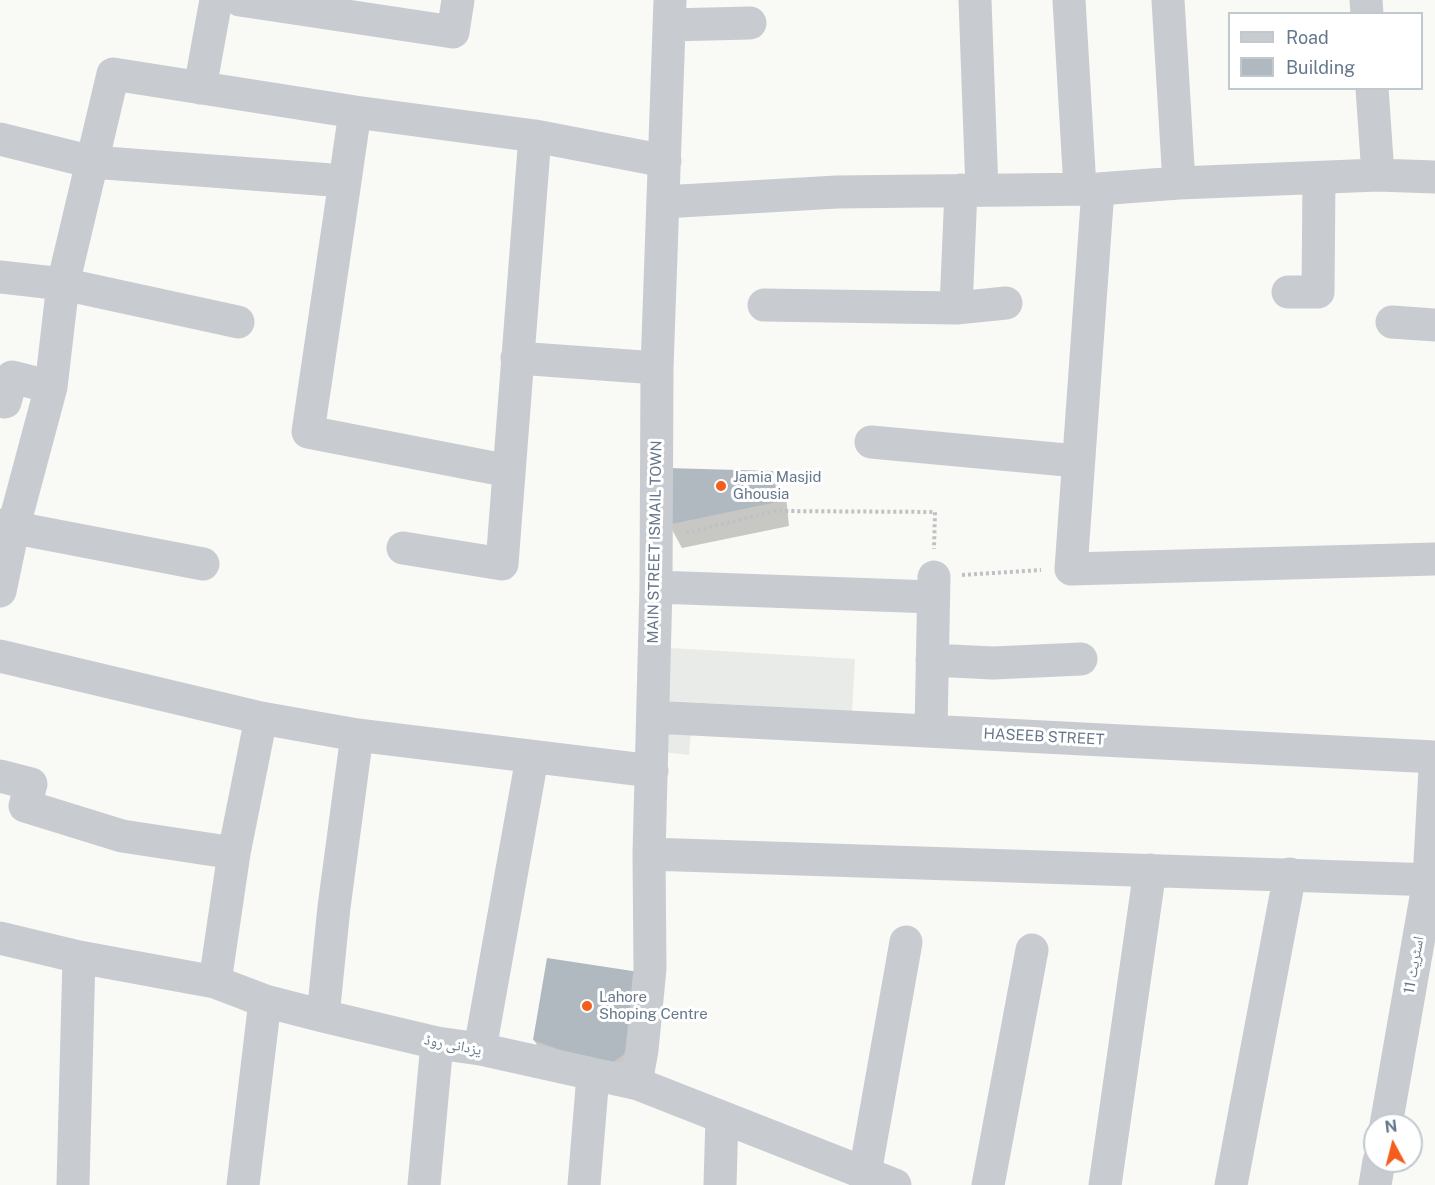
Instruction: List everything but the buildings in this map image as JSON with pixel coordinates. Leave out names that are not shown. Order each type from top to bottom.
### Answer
[{"type":"street","points":[[200,88],[216,0]]},
{"type":"street","points":[[240,0],[453,32],[458,0]]},
{"type":"street","points":[[956,308],[971,190],[975,0]]},
{"type":"street","points":[[1068,0],[1089,189],[1071,569],[1435,558]]},
{"type":"street","points":[[1168,0],[1179,183]]},
{"type":"street","points":[[670,13],[750,23]]},
{"type":"street","name":"MAIN STREET ISMAIL TOWN","points":[[636,1083],[642,1050],[650,969],[657,368],[670,13]]},
{"type":"street","points":[[0,591],[7,527],[51,387],[63,284],[113,74],[355,112],[535,136],[665,160]]},
{"type":"street","points":[[1372,90],[1378,175]]},
{"type":"street","points":[[355,112],[308,432],[509,471]]},
{"type":"street","points":[[404,548],[502,564],[535,136]]},
{"type":"street","points":[[0,139],[92,162],[345,181]]},
{"type":"street","points":[[663,202],[837,192],[1089,189],[1378,175],[1426,177]]},
{"type":"street","points":[[1288,292],[1318,292],[1319,178]]},
{"type":"street","points":[[0,277],[63,284],[238,322]]},
{"type":"street","points":[[764,305],[956,308],[1006,303]]},
{"type":"street","points":[[1392,322],[1435,325]]},
{"type":"street","points":[[517,358],[657,368]]},
{"type":"street","points":[[0,401],[5,402],[12,377],[51,387]]},
{"type":"street","points":[[871,442],[1077,461]]},
{"type":"street","points":[[7,527],[203,564]]},
{"type":"street","points":[[656,587],[933,587],[931,731]]},
{"type":"street","points":[[0,656],[261,718],[357,735],[652,771]]},
{"type":"street","points":[[932,660],[993,663],[1081,659]]},
{"type":"street","name":"HASEEB STREET","points":[[653,717],[1435,757]]},
{"type":"street","points":[[214,982],[234,853],[261,718]]},
{"type":"street","points":[[323,1016],[334,907],[357,735]]},
{"type":"street","points":[[480,1049],[532,758]]},
{"type":"street","name":"اسٹریٹ 11","points":[[1388,1113],[1432,880],[1435,769]]},
{"type":"street","points":[[0,776],[31,784],[25,806],[122,836],[234,853]]},
{"type":"street","points":[[650,854],[1432,880]]},
{"type":"street","points":[[1105,1185],[1150,870]]},
{"type":"street","points":[[1231,1185],[1290,874]]},
{"type":"street","name":"یزدانی روڈ","points":[[0,938],[79,957],[214,982],[265,1001],[437,1043],[480,1049],[636,1083],[895,1185]]},
{"type":"street","points":[[865,1173],[906,942]]},
{"type":"street","points":[[988,1185],[1032,950]]},
{"type":"street","points":[[73,1185],[79,957]]},
{"type":"street","points":[[243,1185],[265,1001]]},
{"type":"street","points":[[424,1185],[437,1043]]},
{"type":"street","points":[[584,1185],[593,1075]]},
{"type":"street","points":[[720,1185],[722,1117]]},
{"type":"path","points":[[656,541],[775,511],[935,512],[933,587],[1071,569]]},
{"type":"shaded area","points":[[654,647],[855,659],[852,711],[653,700]]},
{"type":"shaded area","points":[[653,717],[692,719],[689,755],[652,751]]},
{"type":"place","name":"Jamia Masjid Ghousia","points":[[721,486]]},
{"type":"place","name":"Lahore Shoping Centre","points":[[587,1006]]}]
